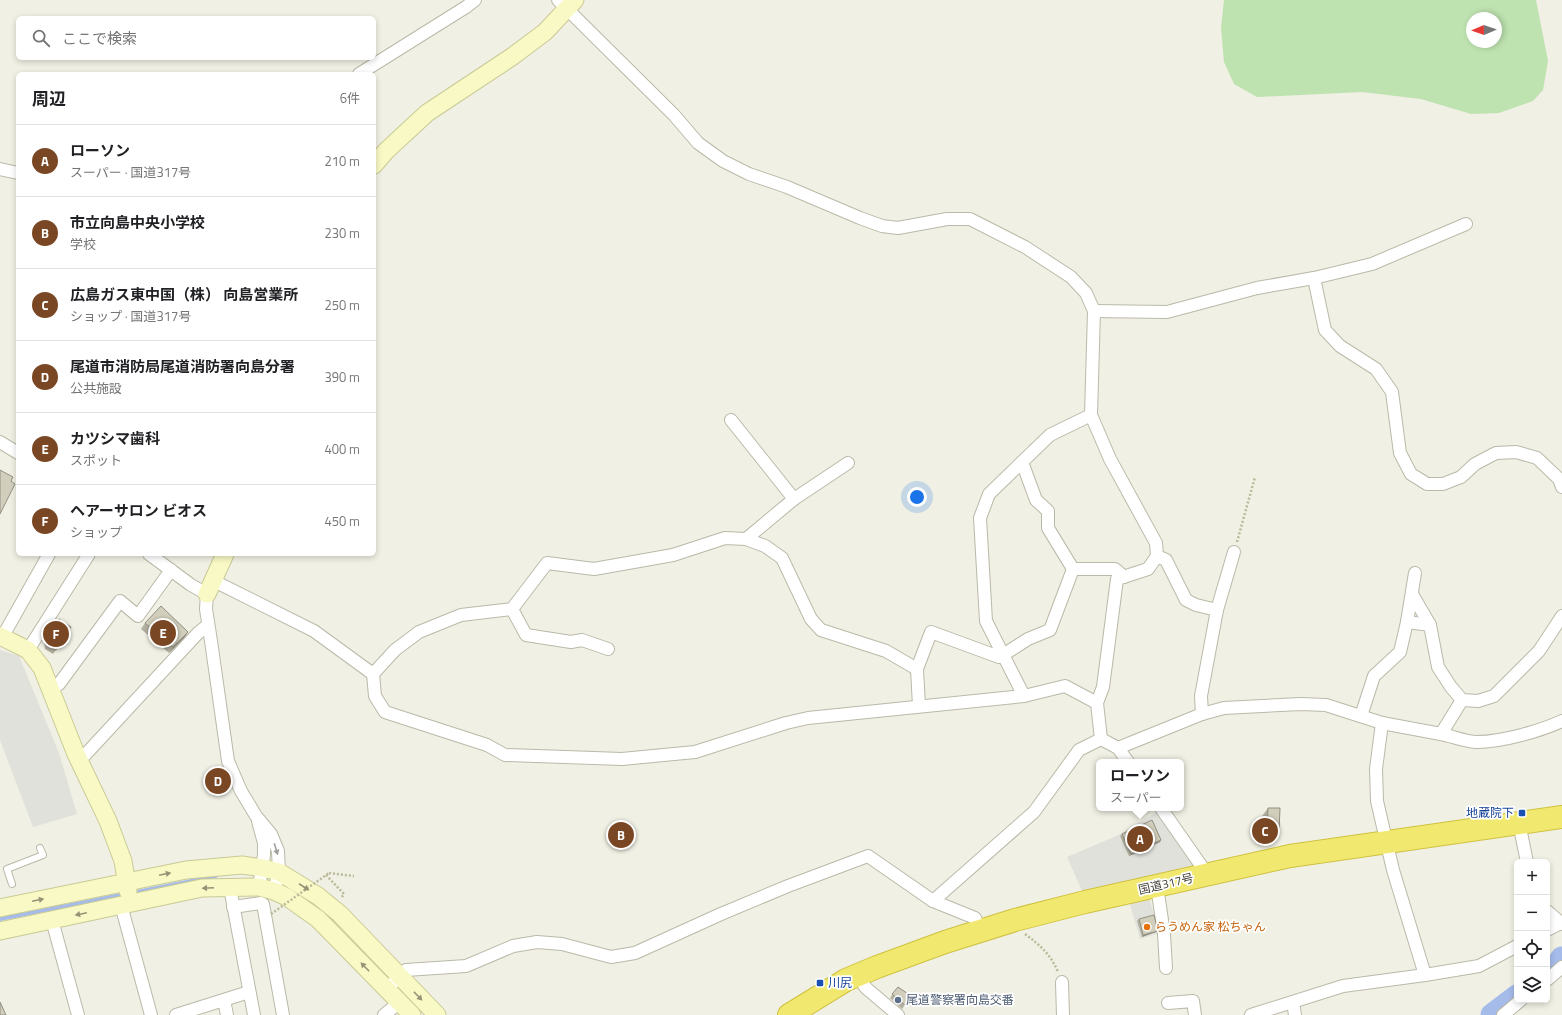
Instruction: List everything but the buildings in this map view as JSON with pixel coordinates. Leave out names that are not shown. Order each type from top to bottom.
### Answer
[{"type":"highway","name":"国道317号","points":[[789,1015],[846,980],[910,954],[1015,920],[1085,902],[1290,856],[1562,817]]},
{"type":"street","points":[[362,72],[475,0]]},
{"type":"street","points":[[376,163],[427,113],[513,56],[545,32],[567,3],[632,75],[674,115],[698,142],[723,161],[748,174],[787,187],[882,226],[898,228],[947,219],[970,219],[1025,247],[1071,277],[1086,292],[1094,311],[1090,415],[1110,459],[1156,543],[1158,556],[1148,569],[1117,579],[1103,687],[1097,703],[1101,739]]},
{"type":"street","points":[[0,169],[16,173]]},
{"type":"street","points":[[1094,311],[1167,312],[1257,288],[1314,278],[1372,264],[1466,224]]},
{"type":"street","points":[[1314,278],[1325,330],[1340,346],[1376,369],[1392,392],[1400,453],[1411,474],[1426,484],[1443,484],[1461,477],[1475,464],[1496,453],[1516,452],[1537,458],[1559,479],[1562,488]]},
{"type":"street","points":[[1024,696],[986,621],[980,518],[989,494],[1050,435],[1090,415]]},
{"type":"street","points":[[731,420],[794,499]]},
{"type":"street","points":[[0,442],[16,452]]},
{"type":"street","points":[[1022,462],[1036,500],[1048,511],[1048,528],[1073,569]]},
{"type":"street","points":[[746,539],[794,499],[848,463]]},
{"type":"street","points":[[373,674],[395,650],[419,632],[461,614],[512,609],[547,563],[594,569],[673,555],[725,538],[746,539],[765,546],[782,558],[811,619],[821,630],[886,652],[917,669]]},
{"type":"street","points":[[1202,714],[1202,696],[1217,610],[1234,552]]},
{"type":"street","points":[[48,556],[1,636],[28,650],[42,668],[76,754],[108,821],[123,861],[126,882],[126,904],[151,1015]]},
{"type":"street","points":[[28,650],[88,556]]},
{"type":"street","points":[[152,556],[191,585],[209,587],[314,631],[373,674],[376,696],[385,712],[487,745],[506,755],[622,759],[695,752],[786,723],[808,718],[1024,696],[1065,686],[1097,703]]},
{"type":"street","points":[[224,556],[209,587],[206,609],[208,625],[228,761],[240,791],[256,816],[271,870],[266,889]]},
{"type":"street","points":[[1158,556],[1166,560],[1186,600],[1196,605],[1217,610]]},
{"type":"street","points":[[1073,569],[1115,569],[1124,577]]},
{"type":"street","points":[[919,706],[917,669],[931,632],[999,657],[1028,639],[1050,630],[1073,569]]},
{"type":"street","points":[[50,690],[59,684],[120,601],[138,616],[171,570]]},
{"type":"street","points":[[1361,716],[1374,676],[1400,652],[1407,622],[1415,573]]},
{"type":"street","points":[[1412,594],[1430,625],[1438,667],[1451,687],[1462,700],[1478,701],[1494,696],[1539,651],[1562,616]]},
{"type":"street","points":[[512,609],[526,635],[572,642],[582,640],[608,649]]},
{"type":"street","points":[[1407,622],[1430,625]]},
{"type":"street","points":[[76,754],[85,755],[198,633],[208,625]]},
{"type":"street","points":[[1441,734],[1462,700]]},
{"type":"street","points":[[1118,748],[1202,714],[1224,708],[1301,704],[1326,705],[1382,723],[1476,742],[1499,740],[1547,728],[1562,721]]},
{"type":"street","points":[[1382,723],[1376,769],[1377,801],[1393,870],[1425,975]]},
{"type":"street","points":[[1101,739],[1118,748],[1126,759]]},
{"type":"street","points":[[933,901],[1034,812],[1080,750],[1101,739]]},
{"type":"street","points":[[1163,811],[1208,874]]},
{"type":"street","points":[[1519,823],[1526,859]]},
{"type":"street","points":[[387,989],[406,970],[466,966],[513,946],[537,942],[562,944],[611,957],[634,953],[788,886],[868,856],[933,901],[975,918],[980,931]]},
{"type":"street","points":[[0,908],[186,870],[242,865],[271,870],[318,896],[340,914],[436,1015]]},
{"type":"street","points":[[1157,886],[1164,934],[1166,968]]},
{"type":"street","points":[[0,931],[202,888],[266,889],[287,897],[318,919],[412,1015]]},
{"type":"street","points":[[230,888],[254,1015]]},
{"type":"street","points":[[233,907],[263,904],[283,1015]]},
{"type":"street","points":[[1550,914],[1561,923],[1550,928]]},
{"type":"street","points":[[52,920],[78,1015]]},
{"type":"street","points":[[1251,1015],[1343,986],[1479,966],[1514,948]]},
{"type":"street","points":[[1550,978],[1562,968]]},
{"type":"street","points":[[857,975],[866,988],[898,1015]]},
{"type":"street","points":[[1062,982],[1063,1015]]},
{"type":"street","points":[[176,1015],[250,992]]},
{"type":"street","points":[[224,1000],[227,1015]]},
{"type":"street","points":[[1168,1002],[1193,1001],[1195,1015]]},
{"type":"street","points":[[384,1015],[400,1002]]},
{"type":"street","points":[[1293,1002],[1295,1015]]},
{"type":"street","points":[[1503,1015],[1517,1003]]},
{"type":"lane","points":[[0,872],[43,855],[40,848]]},
{"type":"lane","points":[[7,869],[12,884]]},
{"type":"path","points":[[1234,552],[1255,477]]},
{"type":"path","points":[[271,914],[330,873],[354,876]]},
{"type":"path","points":[[326,875],[344,894]]},
{"type":"path","points":[[1015,920],[1018,929],[1041,945],[1055,965],[1062,982]]},
{"type":"green space","points":[[1224,0],[1536,0],[1548,61],[1543,90],[1533,101],[1499,113],[1471,114],[1421,99],[1362,92],[1257,97],[1234,84],[1224,62],[1221,28]]},
{"type":"shaded area","points":[[0,650],[19,656],[59,753],[77,814],[33,827],[0,740]]},
{"type":"shaded area","points":[[1157,812],[1196,865],[1083,893],[1067,857],[1116,836]]},
{"type":"shaded area","points":[[1149,898],[1160,933],[1140,939],[1130,904]],"holes":[[[1153,917],[1157,932],[1142,937]]]},
{"type":"waterway","points":[[132,893],[216,876]]},
{"type":"waterway","points":[[0,919],[126,894]]},
{"type":"waterway","points":[[1550,971],[1562,958]]},
{"type":"waterway","points":[[1492,1015],[1514,998]]},
{"type":"place","name":"カツシマ歯科","points":[[163,633]]},
{"type":"place","name":"ヘアーサロン ビオス","points":[[56,634]]},
{"type":"place","name":"尾道市消防局尾道消防署向島分署","points":[[218,781]]},
{"type":"place","name":"地蔵院下","points":[[1522,813]]},
{"type":"place","name":"広島ガス東中国（株） 向島営業所","points":[[1265,831]]},
{"type":"place","name":"市立向島中央小学校","points":[[621,835]]},
{"type":"place","name":"ローソン","points":[[1140,839]]},
{"type":"place","name":"らうめん家 松ちゃん","points":[[1147,927]]},
{"type":"place","name":"川尻","points":[[820,983]]},
{"type":"place","name":"尾道警察署向島交番","points":[[898,1000]]}]
